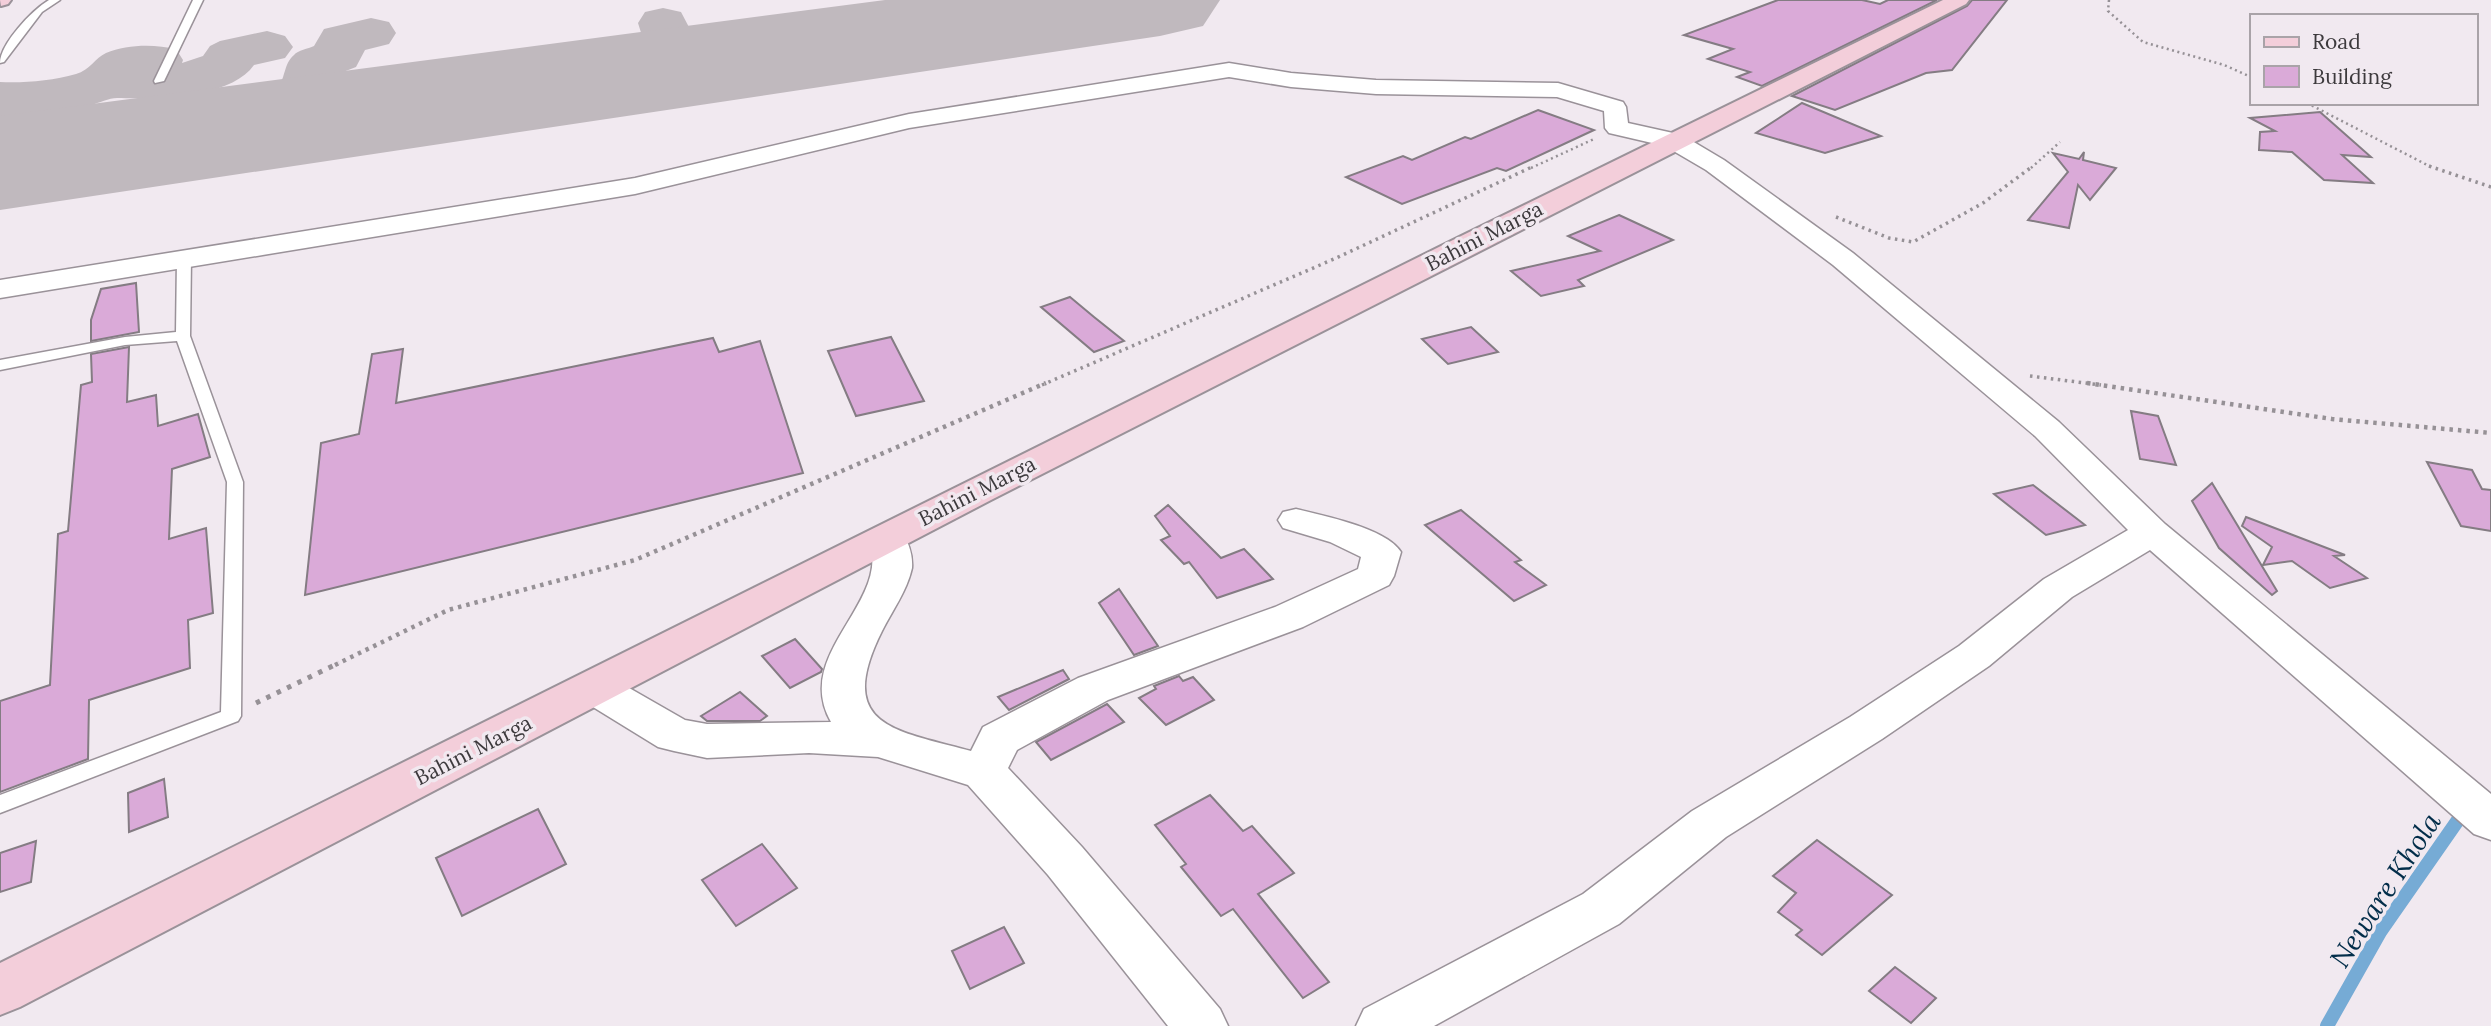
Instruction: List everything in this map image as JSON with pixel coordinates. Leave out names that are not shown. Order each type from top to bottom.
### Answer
[{"type":"street","name":"Bahini Marga","points":[[0,990],[887,537],[1674,140],[1959,0]]},
{"type":"street","points":[[0,289],[635,186],[909,121],[1229,70],[1291,80],[1376,88],[1558,90],[1615,107],[1617,128],[1674,140],[1715,165],[1843,259],[2047,429],[2152,532],[2491,821]]},
{"type":"street","points":[[984,772],[999,739],[1093,689],[1289,617],[1375,576],[1382,552],[1343,534],[1296,520]]},
{"type":"street","points":[[1383,1026],[1601,909],[1709,824],[1866,728],[1974,656],[2058,588],[2152,532]]},
{"type":"street","points":[[884,741],[855,722],[843,702],[843,675],[855,642],[892,571],[894,553],[887,537]]},
{"type":"street","points":[[595,688],[629,711],[674,735],[707,741],[809,737],[884,741],[984,772],[1065,861],[1201,1026]]},
{"type":"lane","points":[[0,60],[39,10],[55,0]]},
{"type":"lane","points":[[159,81],[198,0]]},
{"type":"lane","points":[[0,804],[231,716],[235,482],[183,336],[184,258]]},
{"type":"lane","points":[[0,365],[125,341],[183,336]]},
{"type":"path","points":[[2109,0],[2108,11],[2143,42],[2224,65],[2250,77]]},
{"type":"path","points":[[2311,105],[2436,170],[2491,187]]},
{"type":"path","points":[[231,716],[448,610],[635,560],[1334,259],[1617,128]]},
{"type":"path","points":[[1835,216],[1889,238],[1913,242],[1983,203],[2021,177],[2060,142]]},
{"type":"path","points":[[1971,368],[2160,392],[2332,419],[2491,433]]},
{"type":"building","points":[[1778,0],[1862,0],[1880,4],[1888,0],[1937,0],[1762,86],[1737,77],[1750,72],[1708,59],[1733,49],[1684,35]]},
{"type":"building","points":[[1972,0],[2007,0],[1952,70],[1926,73],[1835,110],[1792,96],[1967,6]]},
{"type":"building","points":[[1802,103],[1881,136],[1825,153],[1756,133]]},
{"type":"building","points":[[1538,110],[1594,130],[1506,171],[1497,168],[1402,204],[1346,177],[1403,156],[1412,160],[1465,137],[1471,139]]},
{"type":"building","points":[[2320,112],[2371,157],[2342,155],[2373,183],[2324,180],[2292,152],[2259,150],[2260,132],[2275,131],[2250,118]]},
{"type":"building","points":[[2084,152],[2083,160],[2116,168],[2090,200],[2078,185],[2069,228],[2028,220],[2068,172],[2053,153],[2079,159]]},
{"type":"building","points":[[1619,215],[1673,240],[1578,280],[1584,286],[1541,296],[1511,271],[1600,251],[1568,236]]},
{"type":"building","points":[[136,283],[139,332],[91,341],[91,320],[101,289]]},
{"type":"building","points":[[1070,297],[1124,341],[1094,352],[1041,307]]},
{"type":"building","points":[[1471,327],[1498,352],[1448,364],[1422,339]]},
{"type":"building","points":[[891,337],[924,401],[856,416],[828,351]]},
{"type":"building","points":[[713,338],[719,352],[760,341],[803,473],[305,595],[321,443],[359,434],[372,354],[403,349],[396,403]]},
{"type":"building","points":[[129,347],[127,402],[156,395],[158,426],[198,414],[210,457],[172,469],[169,539],[206,528],[213,613],[188,620],[190,668],[89,700],[88,759],[0,792],[0,701],[50,685],[58,534],[68,531],[81,385],[92,382],[91,354]]},
{"type":"building","points":[[2131,411],[2158,416],[2176,465],[2140,459]]},
{"type":"building","points":[[2427,462],[2472,470],[2482,489],[2491,490],[2491,531],[2461,526]]},
{"type":"building","points":[[2212,483],[2277,591],[2272,595],[2219,548],[2192,501]]},
{"type":"building","points":[[2033,485],[2085,525],[2046,535],[1994,494]]},
{"type":"building","points":[[1168,505],[1221,558],[1244,549],[1273,579],[1217,598],[1189,562],[1184,564],[1161,540],[1170,536],[1155,516]]},
{"type":"building","points":[[1461,510],[1521,560],[1515,562],[1546,585],[1514,601],[1425,525]]},
{"type":"building","points":[[2246,517],[2345,555],[2334,556],[2367,578],[2330,588],[2292,561],[2263,565],[2272,547],[2242,526]]},
{"type":"building","points":[[1119,589],[1158,646],[1134,655],[1099,603]]},
{"type":"building","points":[[795,639],[822,669],[790,688],[762,656]]},
{"type":"building","points":[[1063,670],[1069,679],[1009,710],[998,697]]},
{"type":"building","points":[[1179,676],[1183,681],[1193,677],[1214,700],[1166,725],[1139,698],[1156,689],[1154,686]]},
{"type":"building","points":[[740,692],[767,716],[760,721],[707,721],[701,716]]},
{"type":"building","points":[[1107,704],[1124,722],[1051,760],[1036,742]]},
{"type":"building","points":[[164,779],[168,817],[129,832],[128,793]]},
{"type":"building","points":[[1210,795],[1243,831],[1252,826],[1294,873],[1258,894],[1329,982],[1303,998],[1233,909],[1221,916],[1181,867],[1186,864],[1155,825]]},
{"type":"building","points":[[538,809],[566,864],[462,916],[436,858]]},
{"type":"building","points":[[1817,840],[1892,895],[1822,955],[1796,935],[1802,930],[1778,912],[1796,893],[1773,876]]},
{"type":"building","points":[[36,841],[31,882],[0,892],[0,853]]},
{"type":"building","points":[[762,844],[797,888],[736,926],[702,880]]},
{"type":"building","points":[[1004,927],[1024,963],[970,989],[952,951]]},
{"type":"building","points":[[1895,967],[1936,998],[1911,1023],[1869,991]]},
{"type":"waterway","name":"Neware Khola","points":[[2327,1026],[2380,932],[2465,810]]},
{"type":"taxiway","points":[[663,23],[669,40]]},
{"type":"taxiway","points":[[198,135],[256,121],[285,109],[305,91],[313,65],[337,56],[342,40],[371,33]]},
{"type":"taxiway","points":[[586,81],[644,63],[663,49],[669,40]]},
{"type":"taxiway","points":[[669,40],[699,52],[751,57]]},
{"type":"taxiway","points":[[111,79],[134,84],[187,78],[218,70],[227,65],[229,57],[238,52],[267,47]]},
{"type":"taxiway","points":[[111,79],[123,65],[157,60]]},
{"type":"taxiway","points":[[0,99],[18,100],[89,89],[111,79]]},
{"type":"taxiway","points":[[306,91],[316,98],[339,106],[402,107]]},
{"type":"runway","points":[[0,163],[1160,0]]}]
